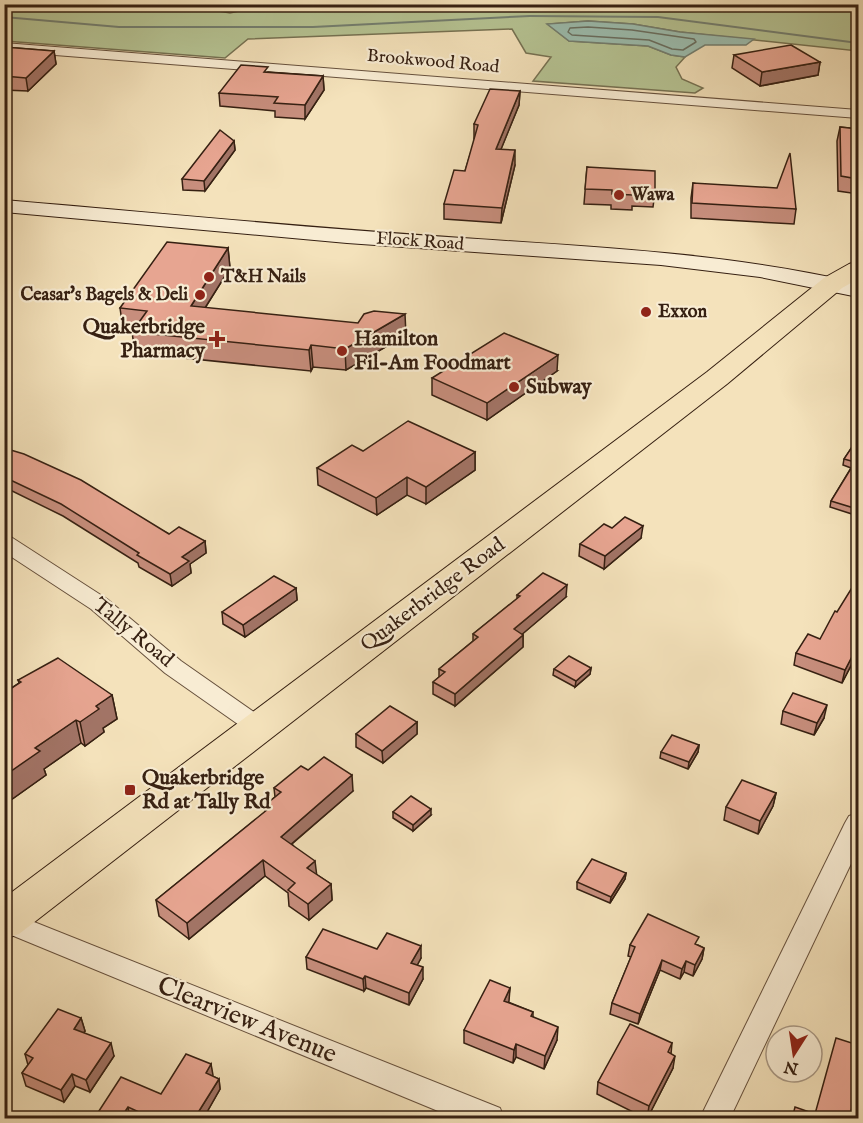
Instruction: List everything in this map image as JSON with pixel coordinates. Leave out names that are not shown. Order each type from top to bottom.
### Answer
[{"type":"main road","name":"Flock Road","points":[[4,206],[361,238],[652,256],[850,280]]},
{"type":"main road","name":"Quakerbridge Road","points":[[5,923],[717,378],[850,280]]},
{"type":"street","name":"Brookwood Road","points":[[4,47],[858,114]]},
{"type":"street","name":"Tally Road","points":[[4,542],[99,604],[173,667],[260,728]]},
{"type":"street","points":[[716,1119],[858,823]]},
{"type":"street","name":"Clearview Avenue","points":[[5,923],[489,1119]]},
{"type":"green space","points":[[180,4],[230,13],[270,4],[858,5],[858,51],[680,32],[633,24],[588,21],[548,24],[569,41],[648,46],[671,55],[685,57],[676,67],[682,79],[703,88],[695,93],[533,81],[551,57],[526,53],[512,29],[248,39],[225,58],[5,41],[4,5]]},
{"type":"water","points":[[588,21],[633,24],[680,32],[754,39],[746,45],[705,45],[685,57],[671,55],[648,46],[569,41],[547,24]]},
{"type":"building","points":[[791,45],[820,62],[762,72],[734,55]]},
{"type":"building","points":[[4,47],[54,51],[26,78],[4,76]]},
{"type":"building","points":[[241,65],[268,67],[264,72],[323,76],[305,105],[274,103],[278,97],[219,93]]},
{"type":"building","points":[[490,89],[520,91],[496,149],[515,150],[502,208],[444,204],[454,170],[465,171],[478,125],[474,124]]},
{"type":"building","points":[[840,127],[858,129],[858,179],[841,176]]},
{"type":"building","points":[[220,130],[234,141],[204,181],[182,179]]},
{"type":"building","points":[[790,153],[796,209],[692,203],[693,183],[777,188]]},
{"type":"building","points":[[587,167],[655,171],[655,192],[633,191],[633,195],[612,194],[612,190],[585,189]]},
{"type":"building","points":[[167,242],[228,248],[191,306],[358,323],[364,314],[374,311],[405,314],[345,349],[311,345],[309,350],[132,332],[147,311],[120,308]]},
{"type":"building","points":[[504,333],[558,355],[487,403],[432,378]]},
{"type":"building","points":[[408,421],[475,452],[426,487],[407,477],[376,498],[317,468],[352,445],[363,451]]},
{"type":"building","points":[[858,438],[858,501],[854,508],[831,501],[855,462],[844,459]]},
{"type":"building","points":[[4,448],[24,454],[81,480],[169,534],[179,527],[205,541],[182,557],[189,561],[170,574],[137,555],[139,553],[61,504],[4,477]]},
{"type":"building","points":[[625,517],[643,526],[605,556],[580,544],[604,524],[612,528]]},
{"type":"building","points":[[543,573],[567,585],[514,629],[523,635],[455,694],[433,682],[445,672],[439,669],[478,637],[473,634],[520,596],[517,595]]},
{"type":"building","points":[[274,576],[296,588],[243,625],[222,612]]},
{"type":"building","points":[[858,578],[858,645],[845,670],[796,653],[808,634],[820,639],[835,611],[837,612]]},
{"type":"building","points":[[569,656],[591,668],[576,681],[554,669]]},
{"type":"building","points":[[58,658],[112,695],[96,706],[99,709],[80,722],[76,720],[35,748],[40,751],[4,776],[4,693],[21,682],[18,680]]},
{"type":"building","points":[[793,693],[827,705],[817,723],[783,711]]},
{"type":"building","points":[[390,706],[417,722],[382,751],[356,734]]},
{"type":"building","points":[[672,735],[699,745],[689,762],[661,752]]},
{"type":"building","points":[[324,757],[352,775],[281,837],[315,861],[307,868],[331,884],[308,904],[288,890],[295,883],[263,860],[187,923],[156,900],[268,809],[264,806],[281,792],[274,788],[301,766],[308,770]]},
{"type":"building","points":[[742,780],[776,793],[760,821],[726,807]]},
{"type":"building","points":[[411,796],[431,809],[413,825],[393,812]]},
{"type":"building","points":[[592,859],[626,873],[611,897],[577,882]]},
{"type":"building","points":[[648,914],[699,937],[695,944],[704,948],[695,965],[686,961],[682,969],[662,960],[640,1014],[612,1003],[635,947],[630,945]]},
{"type":"building","points":[[323,929],[377,949],[387,933],[421,946],[411,963],[423,967],[409,993],[365,976],[363,979],[306,957]]},
{"type":"building","points":[[490,980],[510,988],[504,1001],[533,1012],[531,1016],[558,1027],[545,1056],[516,1044],[514,1050],[464,1030]]},
{"type":"building","points":[[58,1009],[81,1018],[74,1029],[111,1043],[86,1080],[72,1074],[61,1090],[22,1073],[33,1058],[25,1054]]},
{"type":"building","points":[[630,1024],[672,1043],[668,1052],[675,1056],[649,1106],[598,1082]]},
{"type":"building","points":[[836,1038],[858,1045],[858,1093],[856,1092],[849,1119],[792,1119],[795,1107],[815,1114]]},
{"type":"building","points":[[186,1054],[211,1064],[206,1073],[219,1079],[194,1119],[154,1119],[128,1107],[120,1119],[108,1119],[97,1114],[121,1077],[161,1094]]},
{"type":"waterway","points":[[4,17],[119,27],[313,27],[530,16],[658,17],[858,43]]},
{"type":"place","name":"Wawa","points":[[619,195]]},
{"type":"place","name":"T&H Nails","points":[[209,277]]},
{"type":"place","name":"Ceasar's Bagels & Deli","points":[[200,295]]},
{"type":"place","name":"Exxon","points":[[646,312]]},
{"type":"place","name":"Quakerbridge Pharmacy","points":[[217,339]]},
{"type":"place","name":"Hamilton Fil-Am Foodmart","points":[[342,351]]},
{"type":"place","name":"Subway","points":[[514,387]]},
{"type":"place","name":"Quakerbridge Rd at Tally Rd","points":[[130,790]]}]
